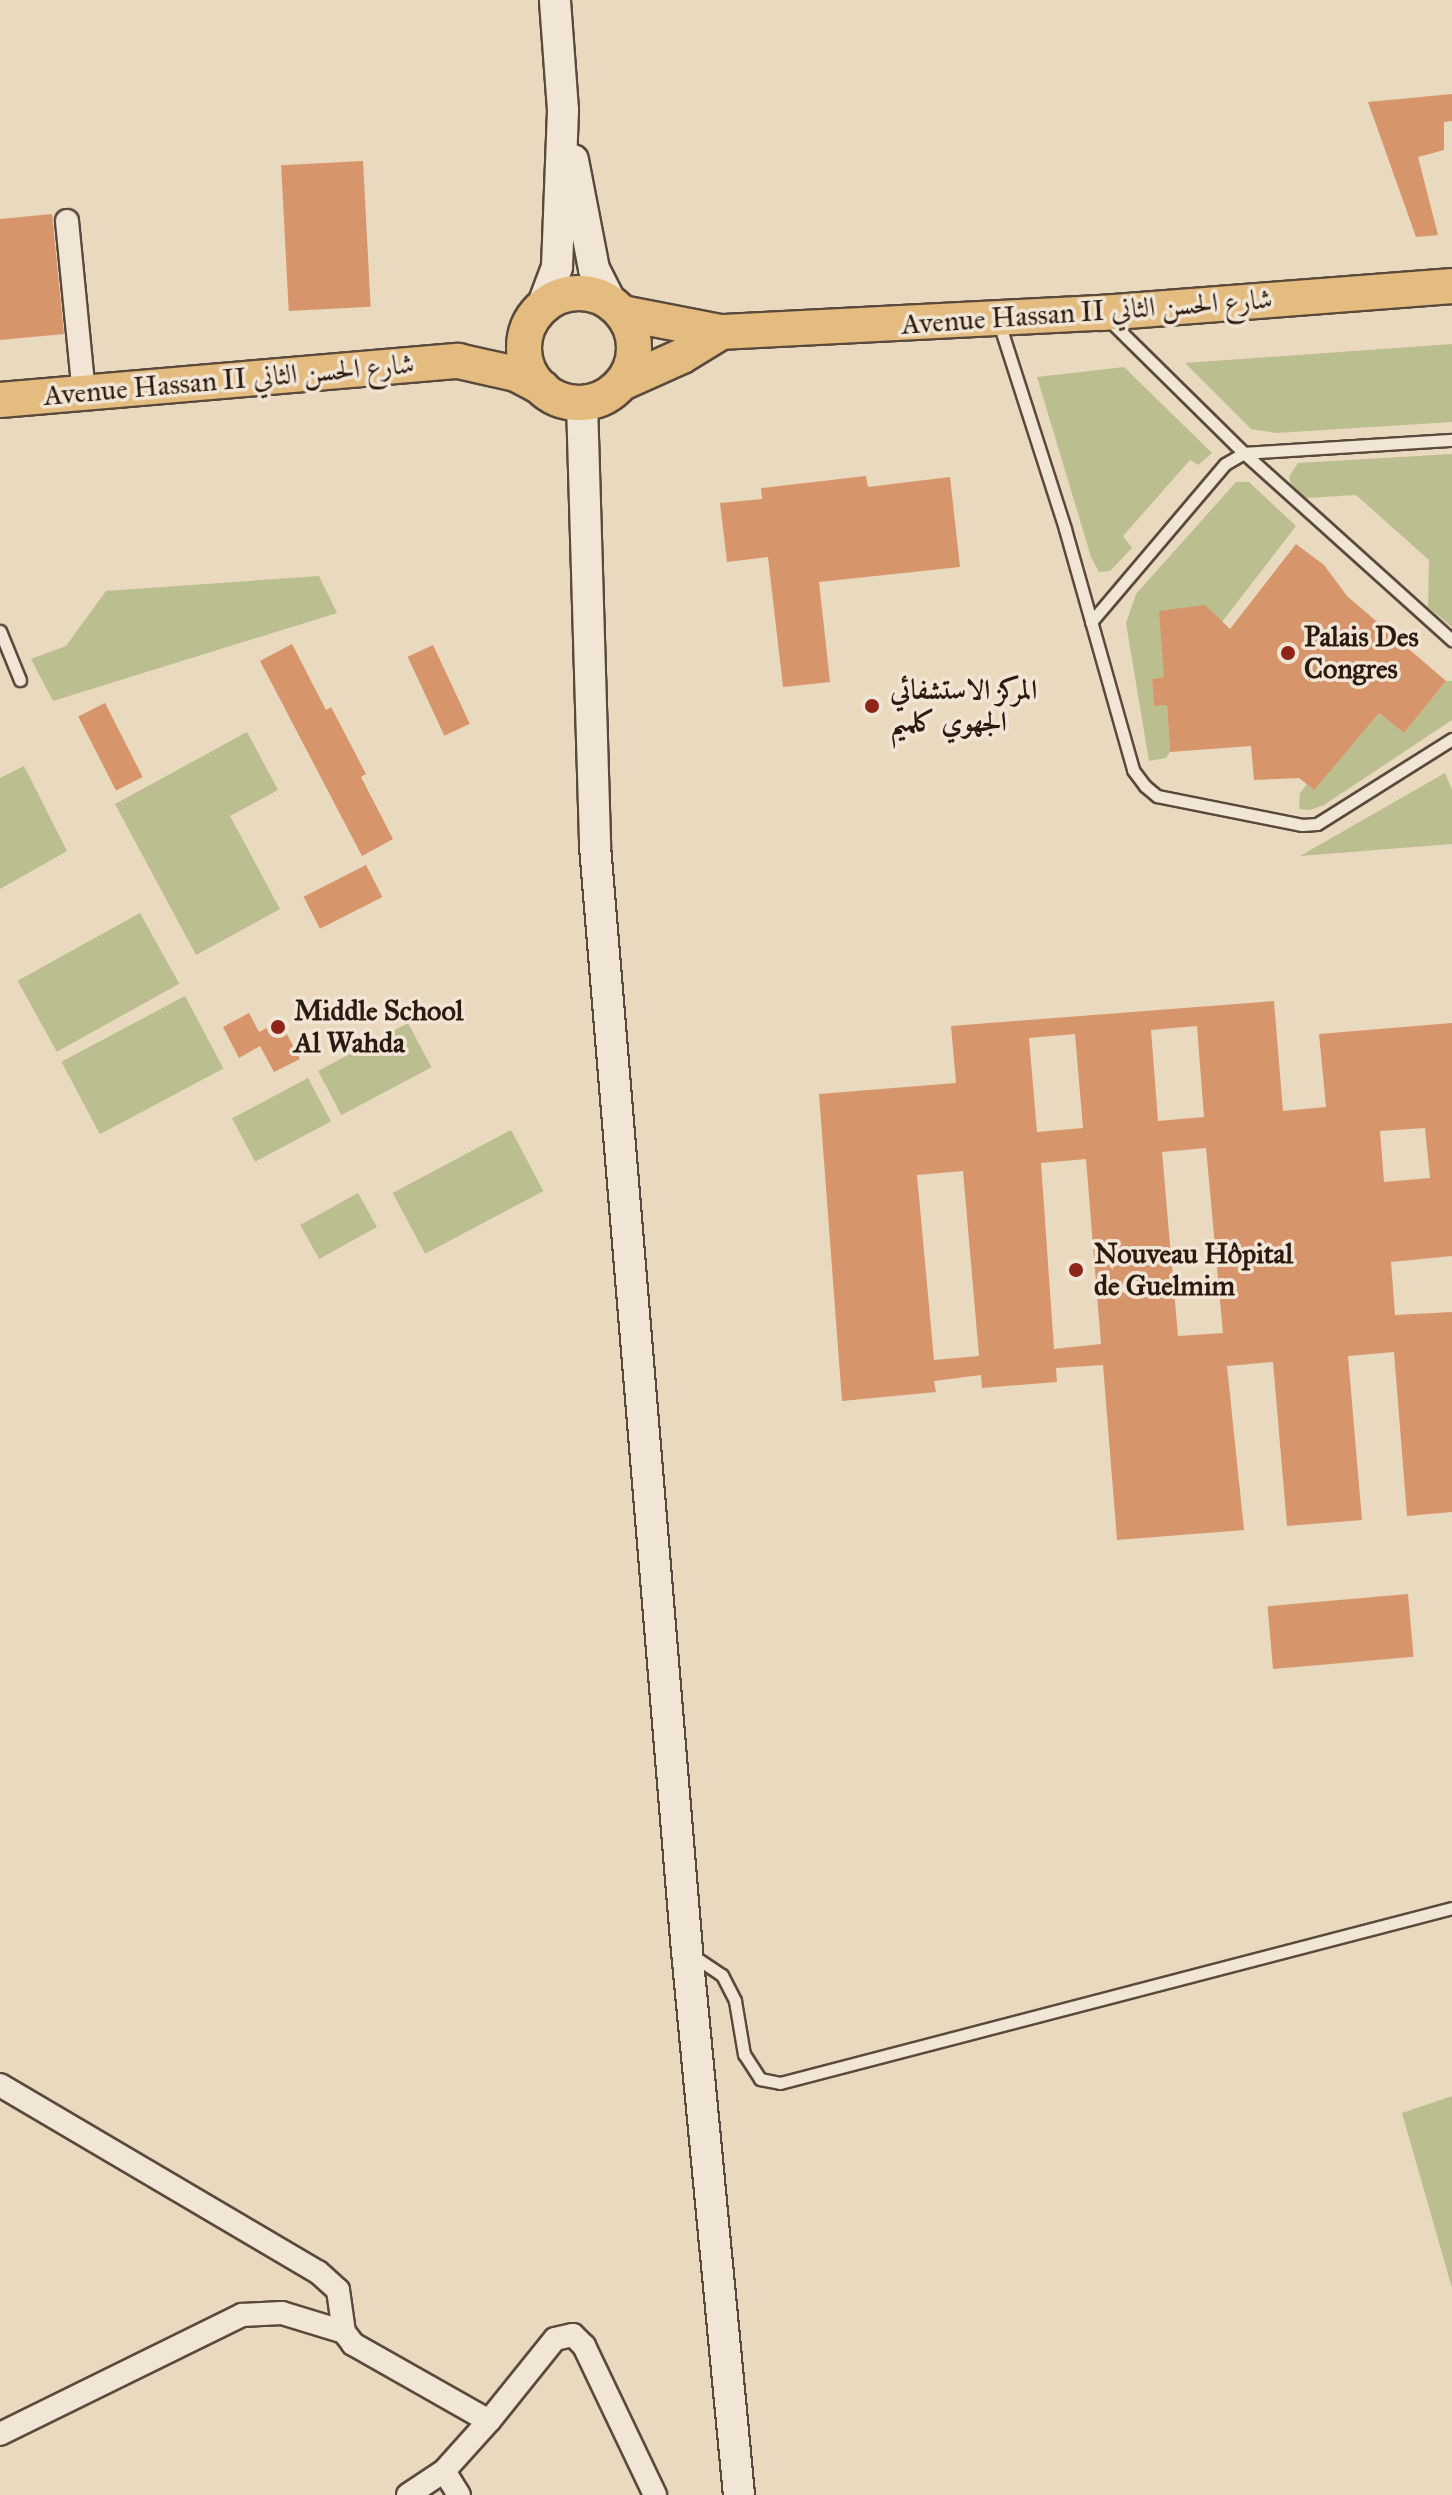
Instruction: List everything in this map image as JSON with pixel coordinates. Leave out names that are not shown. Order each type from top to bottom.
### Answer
[{"type":"main road","name":"Avenue Hassan II شارع الحسن الثاني","points":[[617,308],[721,332],[1102,313],[1452,286]]},
{"type":"main road","points":[[584,293],[617,308],[632,332],[634,353],[622,383],[604,397],[582,403],[562,400],[542,388],[530,372],[525,352],[527,333],[539,311],[569,294],[584,293]]},
{"type":"main road","name":"Avenue Hassan II شارع الحسن الثاني","points":[[458,361],[513,334],[539,311]]},
{"type":"main road","name":"Avenue Hassan II شارع الحسن الثاني","points":[[622,383],[682,356],[721,332]]},
{"type":"main road","name":"Avenue Hassan II شارع الحسن الثاني","points":[[0,400],[458,361],[516,374],[542,388]]},
{"type":"street","points":[[539,311],[557,267],[563,110],[555,0]]},
{"type":"street","points":[[563,110],[594,269],[617,308]]},
{"type":"street","points":[[67,221],[84,393]]},
{"type":"street","points":[[582,403],[595,846],[687,1951],[739,2495]]},
{"type":"street","points":[[0,2085],[318,2272],[338,2290],[344,2332],[353,2344],[489,2421]]},
{"type":"street","points":[[0,2434],[242,2315],[282,2313],[344,2332]]},
{"type":"street","points":[[408,2495],[444,2471],[555,2339],[573,2335],[584,2346],[655,2495]]},
{"type":"street","points":[[444,2471],[459,2495]]},
{"type":"lane","points":[[1102,313],[1244,453],[1452,640]]},
{"type":"lane","points":[[997,319],[1091,622],[1133,770],[1157,796],[1302,825],[1317,824],[1452,739]]},
{"type":"lane","points":[[1091,622],[1225,464],[1244,453],[1452,440]]},
{"type":"lane","points":[[0,631],[20,680]]},
{"type":"lane","points":[[687,1951],[722,1975],[735,2001],[744,2054],[760,2079],[780,2083],[1452,1908]]},
{"type":"green space","points":[[1452,344],[1452,422],[1276,433],[1251,429],[1185,363]]},
{"type":"green space","points":[[1124,367],[1212,453],[1198,465],[1190,460],[1123,536],[1132,548],[1110,571],[1099,572],[1091,557],[1037,377]]},
{"type":"green space","points":[[1452,454],[1452,627],[1428,607],[1429,560],[1356,495],[1306,498],[1292,487],[1289,477],[1298,463]]},
{"type":"green space","points":[[1236,482],[1249,482],[1296,526],[1222,622],[1164,677],[1152,679],[1154,706],[1167,705],[1170,752],[1166,758],[1149,761],[1126,623],[1136,594]]},
{"type":"green space","points":[[319,576],[337,613],[53,701],[31,659],[66,646],[106,591]]},
{"type":"green space","points":[[1446,681],[1452,681],[1452,720],[1324,805],[1310,810],[1299,809],[1300,793],[1307,784],[1313,789],[1379,713],[1404,733]]},
{"type":"green space","points":[[247,732],[278,790],[230,816],[280,909],[196,955],[115,804]]},
{"type":"green space","points":[[24,766],[67,851],[0,889],[0,778]]},
{"type":"green space","points":[[1445,773],[1452,790],[1452,844],[1300,856]]},
{"type":"green space","points":[[140,913],[179,984],[57,1052],[18,981]]},
{"type":"green space","points":[[185,996],[223,1068],[100,1134],[61,1062]]},
{"type":"green space","points":[[408,1023],[431,1067],[341,1115],[318,1071]]},
{"type":"green space","points":[[308,1078],[331,1121],[255,1162],[232,1118]]},
{"type":"green space","points":[[511,1130],[543,1191],[425,1254],[393,1193]]},
{"type":"green space","points":[[358,1193],[377,1227],[319,1259],[300,1225]]},
{"type":"green space","points":[[1452,2096],[1452,2288],[1402,2113]]},
{"type":"building","points":[[1452,94],[1452,121],[1444,122],[1444,150],[1418,157],[1438,235],[1416,237],[1368,102]]},
{"type":"building","points":[[363,161],[371,307],[289,311],[281,165]]},
{"type":"building","points":[[52,214],[64,334],[0,340],[0,219]]},
{"type":"building","points":[[866,476],[868,487],[950,477],[960,567],[819,582],[830,682],[783,687],[768,557],[727,562],[720,503],[762,499],[761,488]]},
{"type":"building","name":"Palais Des Congres","points":[[1296,544],[1324,565],[1347,596],[1446,681],[1404,733],[1379,713],[1314,790],[1299,778],[1254,780],[1251,746],[1170,752],[1167,705],[1154,706],[1152,679],[1164,677],[1159,611],[1205,605],[1230,629]]},
{"type":"building","points":[[292,644],[326,710],[331,707],[366,774],[361,777],[393,839],[362,856],[260,661]]},
{"type":"building","points":[[433,645],[470,724],[444,736],[408,657]]},
{"type":"building","points":[[105,703],[143,777],[116,791],[78,717]]},
{"type":"building","points":[[366,865],[382,897],[320,929],[304,897]]},
{"type":"building","points":[[1274,1001],[1283,1111],[1326,1107],[1319,1034],[1452,1023],[1452,1256],[1391,1262],[1395,1315],[1452,1312],[1452,1512],[1407,1516],[1394,1352],[1348,1356],[1362,1520],[1287,1526],[1273,1362],[1227,1366],[1244,1530],[1117,1540],[1103,1365],[1056,1368],[1057,1382],[982,1388],[981,1375],[934,1381],[936,1392],[842,1401],[819,1094],[956,1083],[951,1026]],"holes":[[[1197,1026],[1204,1117],[1158,1121],[1151,1030]],[[1075,1034],[1083,1128],[1037,1132],[1029,1038]],[[1425,1128],[1430,1178],[1384,1182],[1380,1131]],[[1206,1148],[1223,1333],[1178,1336],[1162,1152]],[[1086,1159],[1101,1344],[1054,1349],[1041,1163]],[[963,1171],[979,1356],[934,1360],[917,1175]]]},
{"type":"building","points":[[249,1013],[259,1032],[280,1021],[300,1059],[274,1072],[260,1046],[239,1058],[223,1027]]},
{"type":"building","points":[[1408,1594],[1413,1657],[1273,1669],[1268,1606]]},
{"type":"place","name":"Palais Des Congres","points":[[1288,653]]},
{"type":"place","name":"المركز الاستشفائي الجهوي كلميم","points":[[872,706]]},
{"type":"place","name":"Middle School Al Wahda","points":[[278,1027]]},
{"type":"place","name":"Nouveau Hôpital de Guelmim","points":[[1076,1270]]}]
